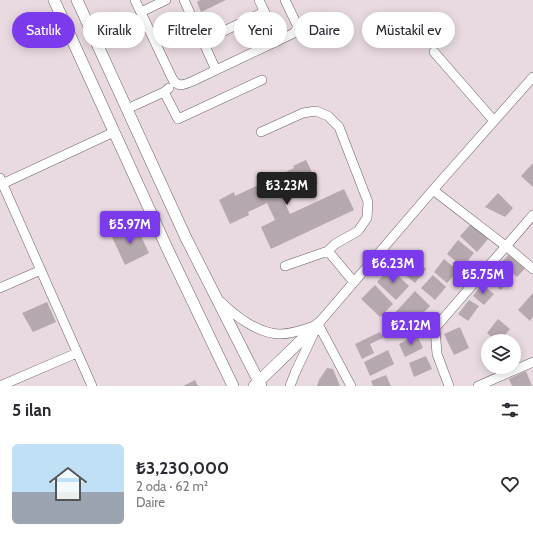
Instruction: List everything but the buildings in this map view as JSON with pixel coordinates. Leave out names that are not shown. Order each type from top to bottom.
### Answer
[{"type":"main road","points":[[54,0],[167,248],[233,386]]},
{"type":"main road","points":[[77,0],[186,238],[258,385],[318,324]]},
{"type":"street","points":[[135,0],[141,12],[166,0]]},
{"type":"street","points":[[184,0],[190,12]]},
{"type":"street","points":[[259,0],[264,12]]},
{"type":"street","points":[[285,0],[297,25],[297,29],[294,33],[287,36]]},
{"type":"street","points":[[145,20],[175,83],[178,85],[183,85],[263,48]]},
{"type":"street","points":[[206,48],[216,70]]},
{"type":"street","points":[[434,52],[494,121]]},
{"type":"street","points":[[290,386],[318,324],[433,190],[533,77]]},
{"type":"street","points":[[164,92],[178,119],[262,80]]},
{"type":"street","points":[[127,109],[164,92],[175,83]]},
{"type":"street","points":[[261,132],[316,110],[328,116],[339,127],[368,202],[367,218],[358,231],[335,244],[328,251],[285,266]]},
{"type":"street","points":[[92,386],[1,183],[114,132]]},
{"type":"street","points":[[433,190],[533,269]]},
{"type":"street","points":[[449,386],[437,354],[435,328],[533,215]]},
{"type":"street","points":[[328,251],[353,282]]},
{"type":"street","points":[[0,288],[41,270]]},
{"type":"street","points":[[214,295],[233,314],[246,323],[266,332],[280,334],[295,332],[318,324]]},
{"type":"street","points":[[318,324],[351,386]]},
{"type":"street","points":[[0,386],[77,353]]},
{"type":"street","points":[[478,386],[533,363]]}]
